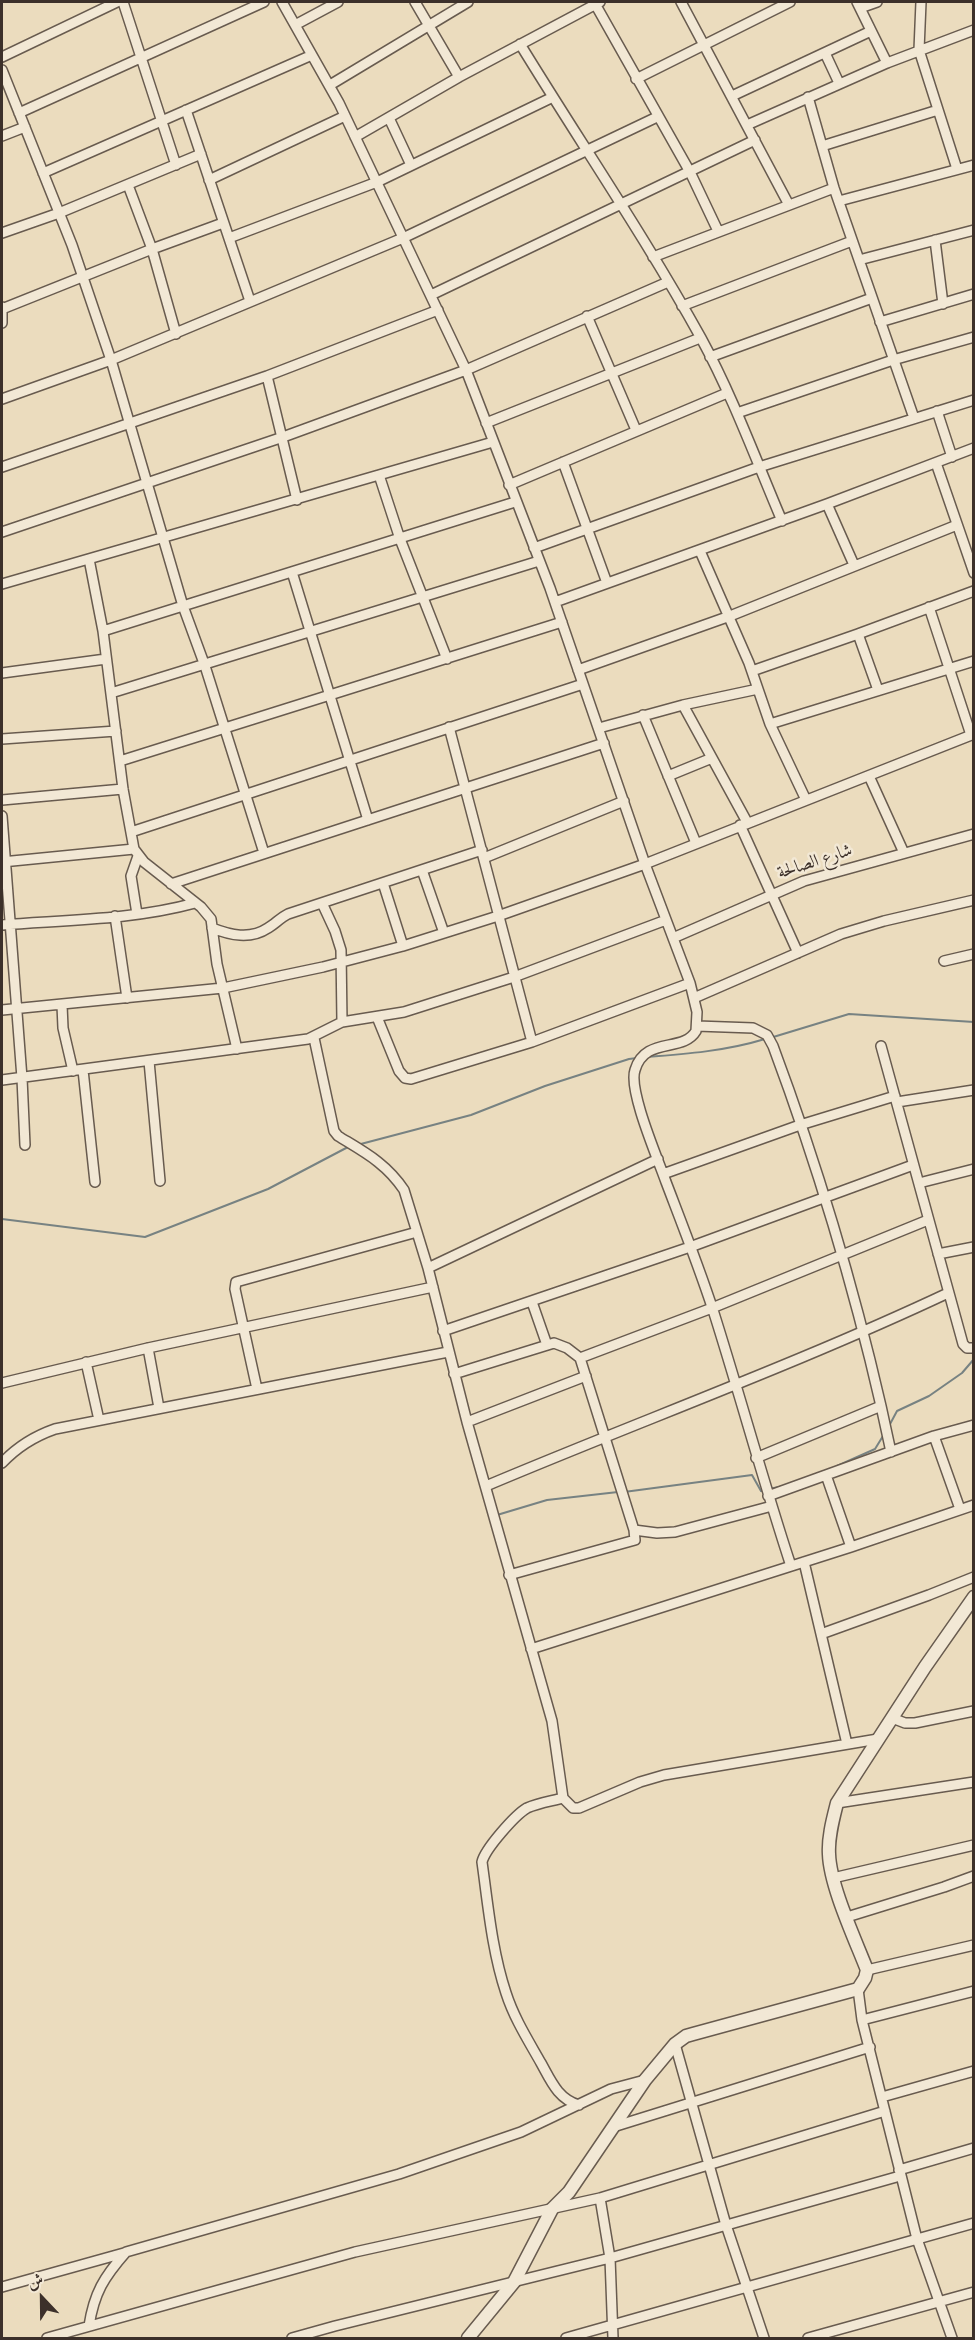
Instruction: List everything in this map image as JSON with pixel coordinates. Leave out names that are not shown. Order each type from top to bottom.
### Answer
[{"type":"street","points":[[2,57],[117,2]]},
{"type":"street","points":[[123,2],[176,165]]},
{"type":"street","points":[[19,113],[142,58],[250,5],[264,2]]},
{"type":"street","points":[[282,2],[330,86],[466,369],[508,485],[555,602],[645,864],[690,983],[697,1026],[694,1035],[650,1050],[637,1063],[634,1072],[634,1087],[712,1308],[756,1458],[791,1566]]},
{"type":"street","points":[[295,25],[338,2]]},
{"type":"street","points":[[416,2],[459,76]]},
{"type":"street","points":[[330,86],[468,2]]},
{"type":"street","points":[[355,137],[459,76],[596,2],[657,117],[690,172],[718,231]]},
{"type":"street","points":[[681,2],[789,205]]},
{"type":"street","points":[[636,79],[705,45],[771,5],[790,2]]},
{"type":"street","points":[[877,2],[858,5],[887,63]]},
{"type":"street","points":[[921,2],[919,50],[957,169]]},
{"type":"street","points":[[747,125],[839,83],[974,30]]},
{"type":"street","points":[[732,96],[871,31]]},
{"type":"street","points":[[520,44],[621,205],[700,338],[737,413],[782,521]]},
{"type":"street","points":[[825,53],[839,83]]},
{"type":"street","points":[[43,173],[312,55]]},
{"type":"street","points":[[2,70],[59,213],[111,360],[183,606],[226,729],[264,853]]},
{"type":"street","points":[[229,238],[377,182],[553,97]]},
{"type":"street","points":[[808,97],[838,201],[914,418]]},
{"type":"street","points":[[186,110],[250,301]]},
{"type":"street","points":[[822,146],[938,110]]},
{"type":"street","points":[[209,180],[345,116]]},
{"type":"street","points":[[2,399],[176,334],[403,238],[657,117]]},
{"type":"street","points":[[388,118],[411,165]]},
{"type":"street","points":[[2,135],[25,127]]},
{"type":"street","points":[[430,295],[754,141]]},
{"type":"street","points":[[2,233],[59,213],[201,154]]},
{"type":"street","points":[[838,201],[974,165]]},
{"type":"street","points":[[128,185],[152,249],[176,334]]},
{"type":"street","points":[[652,257],[834,188]]},
{"type":"street","points":[[2,322],[2,308],[223,223]]},
{"type":"street","points":[[860,260],[974,230]]},
{"type":"street","points":[[935,240],[943,304]]},
{"type":"street","points":[[682,306],[852,241]]},
{"type":"street","points":[[2,532],[283,436],[466,369],[668,282]]},
{"type":"street","points":[[880,322],[974,294]]},
{"type":"street","points":[[710,357],[872,298]]},
{"type":"street","points":[[2,467],[267,376],[438,310]]},
{"type":"street","points":[[587,316],[636,430]]},
{"type":"street","points":[[737,413],[893,360],[974,337]]},
{"type":"street","points":[[486,423],[700,338]]},
{"type":"street","points":[[267,376],[297,500]]},
{"type":"street","points":[[508,485],[727,393]]},
{"type":"street","points":[[534,548],[759,467],[974,400]]},
{"type":"street","points":[[937,411],[952,457]]},
{"type":"street","points":[[2,584],[493,442]]},
{"type":"street","points":[[555,602],[782,521],[974,448]]},
{"type":"street","points":[[563,462],[607,583]]},
{"type":"street","points":[[936,463],[974,573]]},
{"type":"street","points":[[379,475],[400,539],[447,659]]},
{"type":"street","points":[[103,631],[515,502]]},
{"type":"street","points":[[827,504],[854,565]]},
{"type":"street","points":[[578,670],[730,616],[957,525]]},
{"type":"street","points":[[700,551],[730,616],[770,724],[806,800]]},
{"type":"street","points":[[89,559],[103,631],[123,789],[130,832],[136,852],[131,876],[137,914]]},
{"type":"street","points":[[111,693],[205,666],[539,561]]},
{"type":"street","points":[[292,572],[368,820]]},
{"type":"street","points":[[752,671],[974,591]]},
{"type":"street","points":[[2,1010],[223,988],[403,946],[498,916],[645,864],[744,823],[973,735],[929,608]]},
{"type":"street","points":[[120,761],[562,622]]},
{"type":"street","points":[[858,634],[878,690]]},
{"type":"street","points":[[2,673],[106,659]]},
{"type":"street","points":[[770,724],[974,660]]},
{"type":"street","points":[[130,832],[583,684]]},
{"type":"street","points":[[599,728],[683,705],[758,689]]},
{"type":"street","points":[[683,705],[744,823],[798,953]]},
{"type":"street","points":[[643,715],[696,843]]},
{"type":"street","points":[[449,728],[532,1041]]},
{"type":"street","points":[[2,740],[116,731]]},
{"type":"street","points":[[171,884],[604,743]]},
{"type":"street","points":[[668,776],[712,758]]},
{"type":"street","points":[[869,776],[904,853]]},
{"type":"street","points":[[2,800],[123,789]]},
{"type":"street","points":[[212,927],[231,935],[250,935],[267,929],[288,914],[422,870],[483,854],[624,801]]},
{"type":"street","points":[[2,816],[5,925],[16,1009],[25,1145]]},
{"type":"street","name":"شارع الصالحة","points":[[673,938],[772,894],[831,872],[974,834]]},
{"type":"street","points":[[3,862],[136,852],[207,913],[212,927],[237,1049]]},
{"type":"street","points":[[422,870],[444,933]]},
{"type":"street","points":[[383,884],[403,946]]},
{"type":"street","points":[[694,998],[859,929],[974,900]]},
{"type":"street","points":[[5,925],[137,914],[195,903]]},
{"type":"street","points":[[322,903],[338,939],[342,962],[342,1022]]},
{"type":"street","points":[[115,916],[127,998]]},
{"type":"street","points":[[2,1080],[314,1038],[342,1022],[404,1012],[514,977],[666,920]]},
{"type":"street","points":[[944,961],[974,954]]},
{"type":"street","points":[[377,1017],[399,1071],[405,1078],[411,1079],[532,1041],[690,983]]},
{"type":"street","points":[[62,1005],[63,1028],[73,1071]]},
{"type":"street","points":[[697,1026],[753,1028],[767,1035],[773,1046],[844,1256],[864,1330],[891,1452]]},
{"type":"street","points":[[314,1038],[334,1131],[338,1136],[381,1162],[404,1190],[428,1268],[448,1352],[509,1575],[552,1721],[563,1798],[573,1808],[579,1808],[664,1774],[878,1739]]},
{"type":"street","points":[[881,1047],[963,1344],[967,1348],[974,1348]]},
{"type":"street","points":[[149,1061],[159,1181]]},
{"type":"street","points":[[83,1070],[95,1182]]},
{"type":"street","points":[[663,1174],[800,1125],[896,1099],[974,1090]]},
{"type":"street","points":[[428,1268],[658,1159]]},
{"type":"street","points":[[443,1331],[690,1247],[824,1196],[914,1166]]},
{"type":"street","points":[[919,1183],[974,1169]]},
{"type":"street","points":[[580,1358],[844,1256],[928,1220]]},
{"type":"street","points":[[257,1389],[235,1289],[239,1281],[417,1232]]},
{"type":"street","points":[[938,1254],[974,1247]]},
{"type":"street","points":[[2,1383],[148,1348],[433,1287]]},
{"type":"street","points":[[486,1486],[604,1436],[736,1386],[948,1293]]},
{"type":"street","points":[[532,1302],[547,1345]]},
{"type":"street","points":[[454,1374],[547,1345],[560,1344],[580,1358],[636,1536],[632,1542],[509,1575]]},
{"type":"street","points":[[148,1348],[159,1408]]},
{"type":"street","points":[[2,1463],[16,1450],[44,1432],[448,1352]]},
{"type":"street","points":[[86,1362],[99,1420]]},
{"type":"street","points":[[467,1422],[586,1376]]},
{"type":"street","points":[[756,1458],[880,1406]]},
{"type":"street","points":[[768,1496],[934,1436],[974,1425]]},
{"type":"street","points":[[934,1436],[960,1509]]},
{"type":"street","points":[[826,1475],[851,1547]]},
{"type":"street","points":[[531,1648],[851,1547],[974,1505]]},
{"type":"street","points":[[634,1530],[657,1533],[675,1532],[772,1506]]},
{"type":"street","points":[[804,1562],[847,1744]]},
{"type":"street","points":[[821,1634],[974,1577]]},
{"type":"street","points":[[468,2338],[514,2282],[552,2209],[569,2192],[645,2080],[675,2044],[686,2036],[858,1989],[866,1978],[867,1970],[833,1878],[829,1853],[837,1803],[974,1597]]},
{"type":"street","points":[[892,1718],[905,1723],[915,1723],[974,1711]]},
{"type":"street","points":[[837,1803],[974,1782]]},
{"type":"street","points":[[563,1798],[521,1812],[486,1851],[482,1862],[495,1951],[505,1992],[517,2021],[555,2088],[565,2099],[579,2105]]},
{"type":"street","points":[[833,1878],[974,1845]]},
{"type":"street","points":[[847,1917],[974,1876]]},
{"type":"street","points":[[867,1970],[974,1945]]},
{"type":"street","points":[[858,1989],[862,2020],[899,2173],[917,2239],[952,2338]]},
{"type":"street","points":[[862,2020],[974,1991]]},
{"type":"street","points":[[675,2044],[726,2225],[764,2338]]},
{"type":"street","points":[[613,2127],[870,2047]]},
{"type":"street","points":[[882,2097],[974,2071]]},
{"type":"street","points":[[2,2287],[79,2267],[399,2174],[522,2132],[611,2089],[645,2080]]},
{"type":"street","points":[[47,2338],[355,2252],[600,2198],[885,2111]]},
{"type":"street","points":[[292,2338],[610,2258],[899,2173],[974,2148]]},
{"type":"street","points":[[600,2198],[610,2258],[613,2338]]},
{"type":"street","points":[[566,2338],[974,2223]]},
{"type":"street","points":[[89,2326],[92,2306],[99,2286],[126,2252]]},
{"type":"street","points":[[808,2338],[974,2292]]},
{"type":"waterway","points":[[770,1038],[849,1014],[974,1022]]},
{"type":"waterway","points":[[646,1057],[721,1049],[765,1039]]},
{"type":"waterway","points":[[357,1145],[471,1115],[545,1086],[637,1058]]},
{"type":"waterway","points":[[2,1219],[145,1237],[268,1189],[348,1147]]},
{"type":"waterway","points":[[889,1426],[897,1411],[929,1396],[962,1373],[974,1359]]},
{"type":"waterway","points":[[837,1466],[875,1449],[883,1436]]},
{"type":"waterway","points":[[624,1492],[752,1475],[761,1491],[764,1491]]},
{"type":"waterway","points":[[769,1489],[784,1486]]},
{"type":"waterway","points":[[497,1515],[547,1500],[618,1492]]}]
